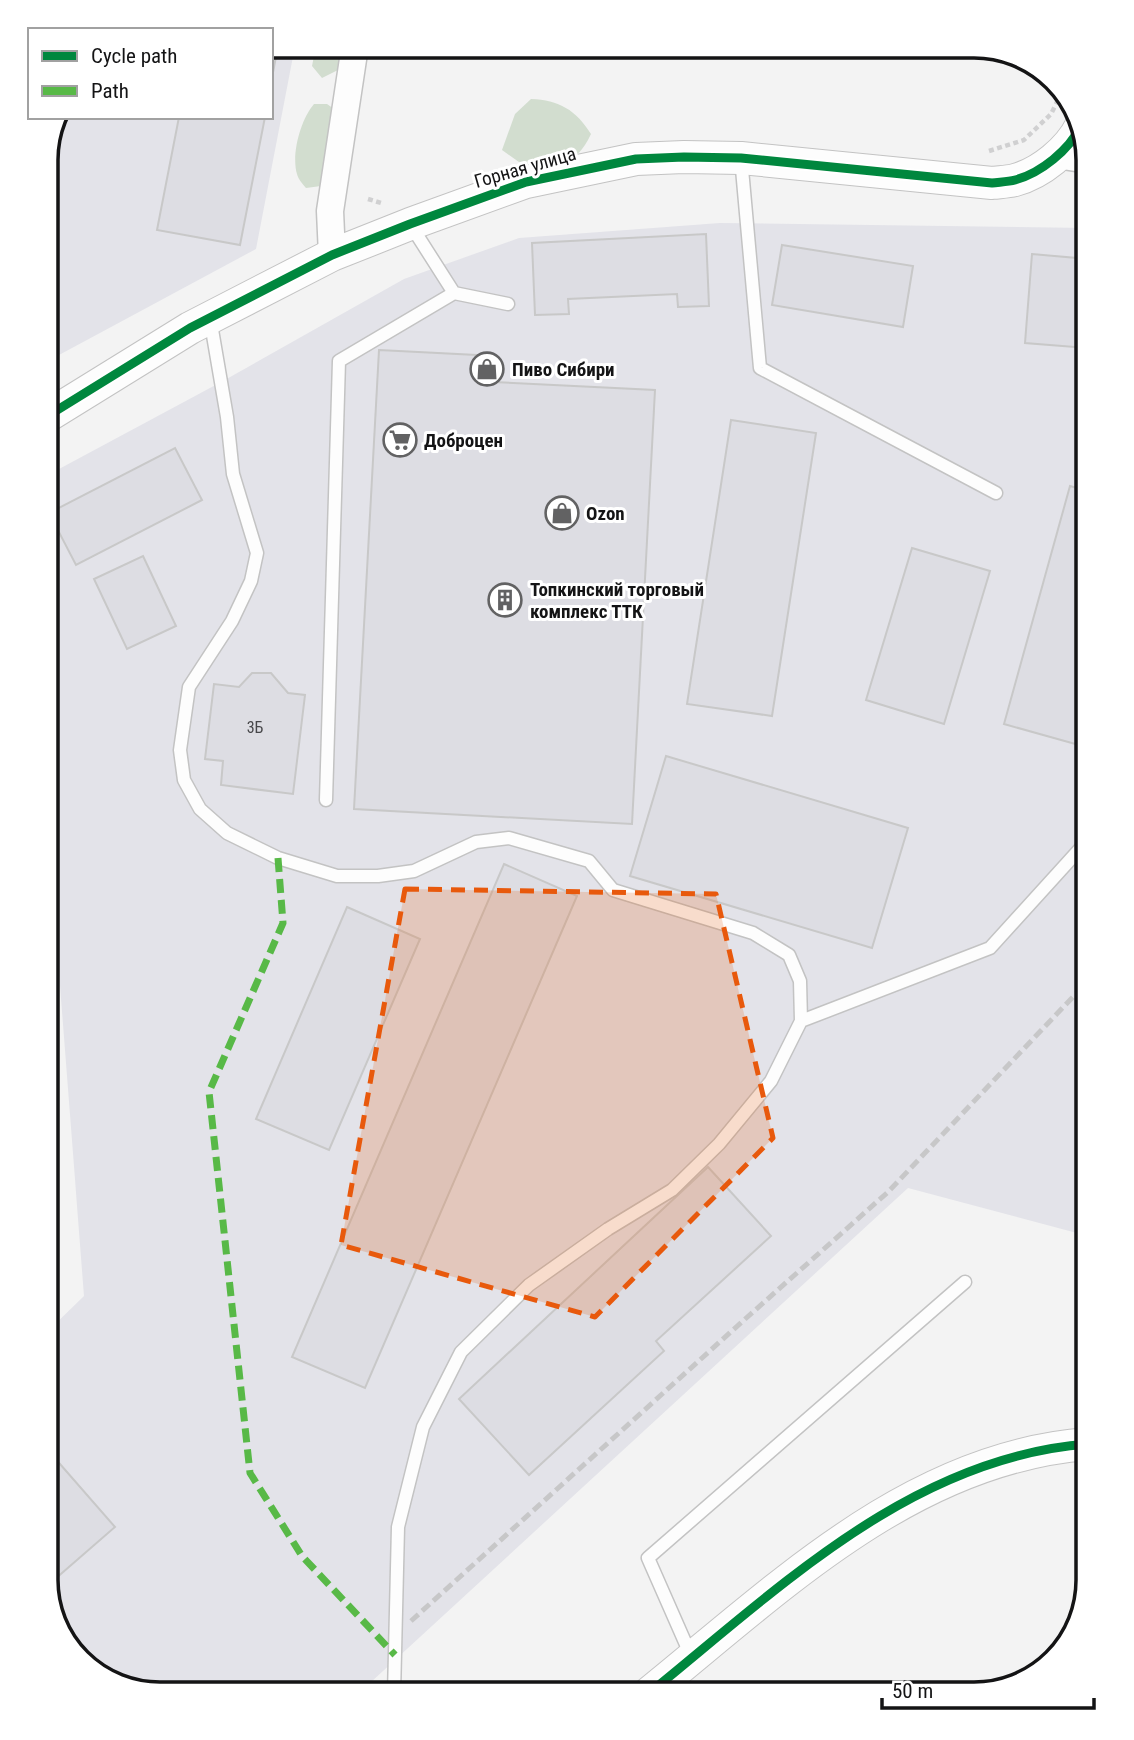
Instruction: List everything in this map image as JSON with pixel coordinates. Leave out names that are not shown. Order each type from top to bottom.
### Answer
[{"type":"street","points":[[332,255],[330,211],[353,58]]},
{"type":"street","name":"Горная улица","points":[[58,410],[210,318],[332,255],[526,182],[636,159],[684,156],[741,158],[992,183],[1015,180],[1037,170],[1058,155],[1074,138]]},
{"type":"street","points":[[1058,155],[1076,158]]},
{"type":"street","points":[[663,1682],[847,1535],[902,1501],[1004,1460],[1058,1446],[1076,1445]]},
{"type":"lane","points":[[741,158],[760,368],[996,493]]},
{"type":"lane","points":[[410,224],[454,293]]},
{"type":"lane","points":[[326,800],[339,361],[454,293],[508,303]]},
{"type":"lane","points":[[210,318],[227,417],[233,474],[257,553],[251,581],[232,621],[189,687],[180,750],[184,780],[200,809],[227,833],[278,858],[337,876],[378,876],[414,871],[476,842],[509,838],[589,861],[613,890],[753,933],[789,955],[800,981],[801,1021],[771,1081],[710,1154],[672,1190],[608,1229],[529,1285],[461,1352],[423,1427],[398,1527],[394,1682]]},
{"type":"lane","points":[[801,1021],[990,948],[1076,853]]},
{"type":"lane","points":[[692,1658],[648,1558],[965,1282]]},
{"type":"highlighted area","points":[[405,889],[716,894],[773,1138],[595,1317],[341,1245]]},
{"type":"shaded area","points":[[273,58],[293,58],[256,249],[58,356],[58,153],[66,119],[273,119]]},
{"type":"shaded area","points":[[720,223],[1076,228],[1076,1233],[908,1188],[371,1682],[153,1682],[133,1679],[109,1669],[79,1642],[61,1607],[58,1580],[58,1321],[84,1296],[58,959],[58,470],[404,279],[519,238]]},
{"type":"green space","points":[[314,58],[344,58],[340,69],[322,78],[312,66]]},
{"type":"green space","points":[[531,99],[558,104],[579,119],[591,134],[579,153],[565,162],[526,167],[502,150],[515,114]]},
{"type":"green space","points":[[314,104],[327,104],[337,111],[321,186],[306,188],[298,176],[295,157],[301,127]]},
{"type":"building","points":[[179,119],[265,119],[240,245],[157,230]]},
{"type":"building","points":[[706,234],[709,306],[678,307],[677,294],[568,299],[569,314],[535,315],[532,243]]},
{"type":"building","points":[[782,245],[913,266],[903,327],[772,305]]},
{"type":"building","points":[[1032,254],[1076,258],[1076,347],[1025,343]]},
{"type":"building","name":"Топкинский торговый комплекс ТТК","points":[[379,350],[496,356],[494,382],[655,390],[632,824],[354,809]]},
{"type":"building","points":[[731,420],[816,433],[772,716],[687,704]]},
{"type":"building","points":[[175,448],[202,500],[76,565],[58,530],[58,508]]},
{"type":"building","points":[[1070,486],[1076,488],[1076,744],[1004,724]]},
{"type":"building","points":[[912,548],[990,571],[944,724],[866,700]]},
{"type":"building","points":[[143,556],[176,626],[127,649],[94,579]]},
{"type":"building","points":[[252,673],[271,673],[288,693],[305,695],[293,794],[221,785],[223,761],[205,759],[214,684],[239,687]]},
{"type":"building","points":[[666,756],[908,828],[872,948],[630,876]]},
{"type":"building","points":[[504,864],[577,896],[365,1388],[292,1357]]},
{"type":"building","points":[[347,907],[420,939],[329,1150],[256,1119]]},
{"type":"building","points":[[708,1167],[771,1236],[656,1341],[664,1351],[529,1475],[459,1399]]},
{"type":"building","points":[[58,1462],[115,1527],[58,1576]]},
{"type":"railway","points":[[411,1621],[888,1192],[1076,994]]},
{"type":"marked path","points":[[278,858],[283,923],[209,1092],[250,1473],[302,1556],[395,1655]]},
{"type":"cycle path","points":[[58,410],[190,328],[332,255],[526,182],[636,159],[684,157],[741,158],[992,183],[1015,180],[1035,172],[1062,152],[1074,138]]},
{"type":"cycle path","points":[[662,1682],[798,1572],[851,1534],[906,1501],[963,1474],[1024,1454],[1076,1446]]},
{"type":"place","name":"Пиво Сибири","points":[[487,369]]},
{"type":"place","name":"Доброцен","points":[[400,440]]},
{"type":"place","name":"Ozon","points":[[562,513]]},
{"type":"place","name":"Топкинский торговый комплекс ТТК","points":[[505,600]]}]
